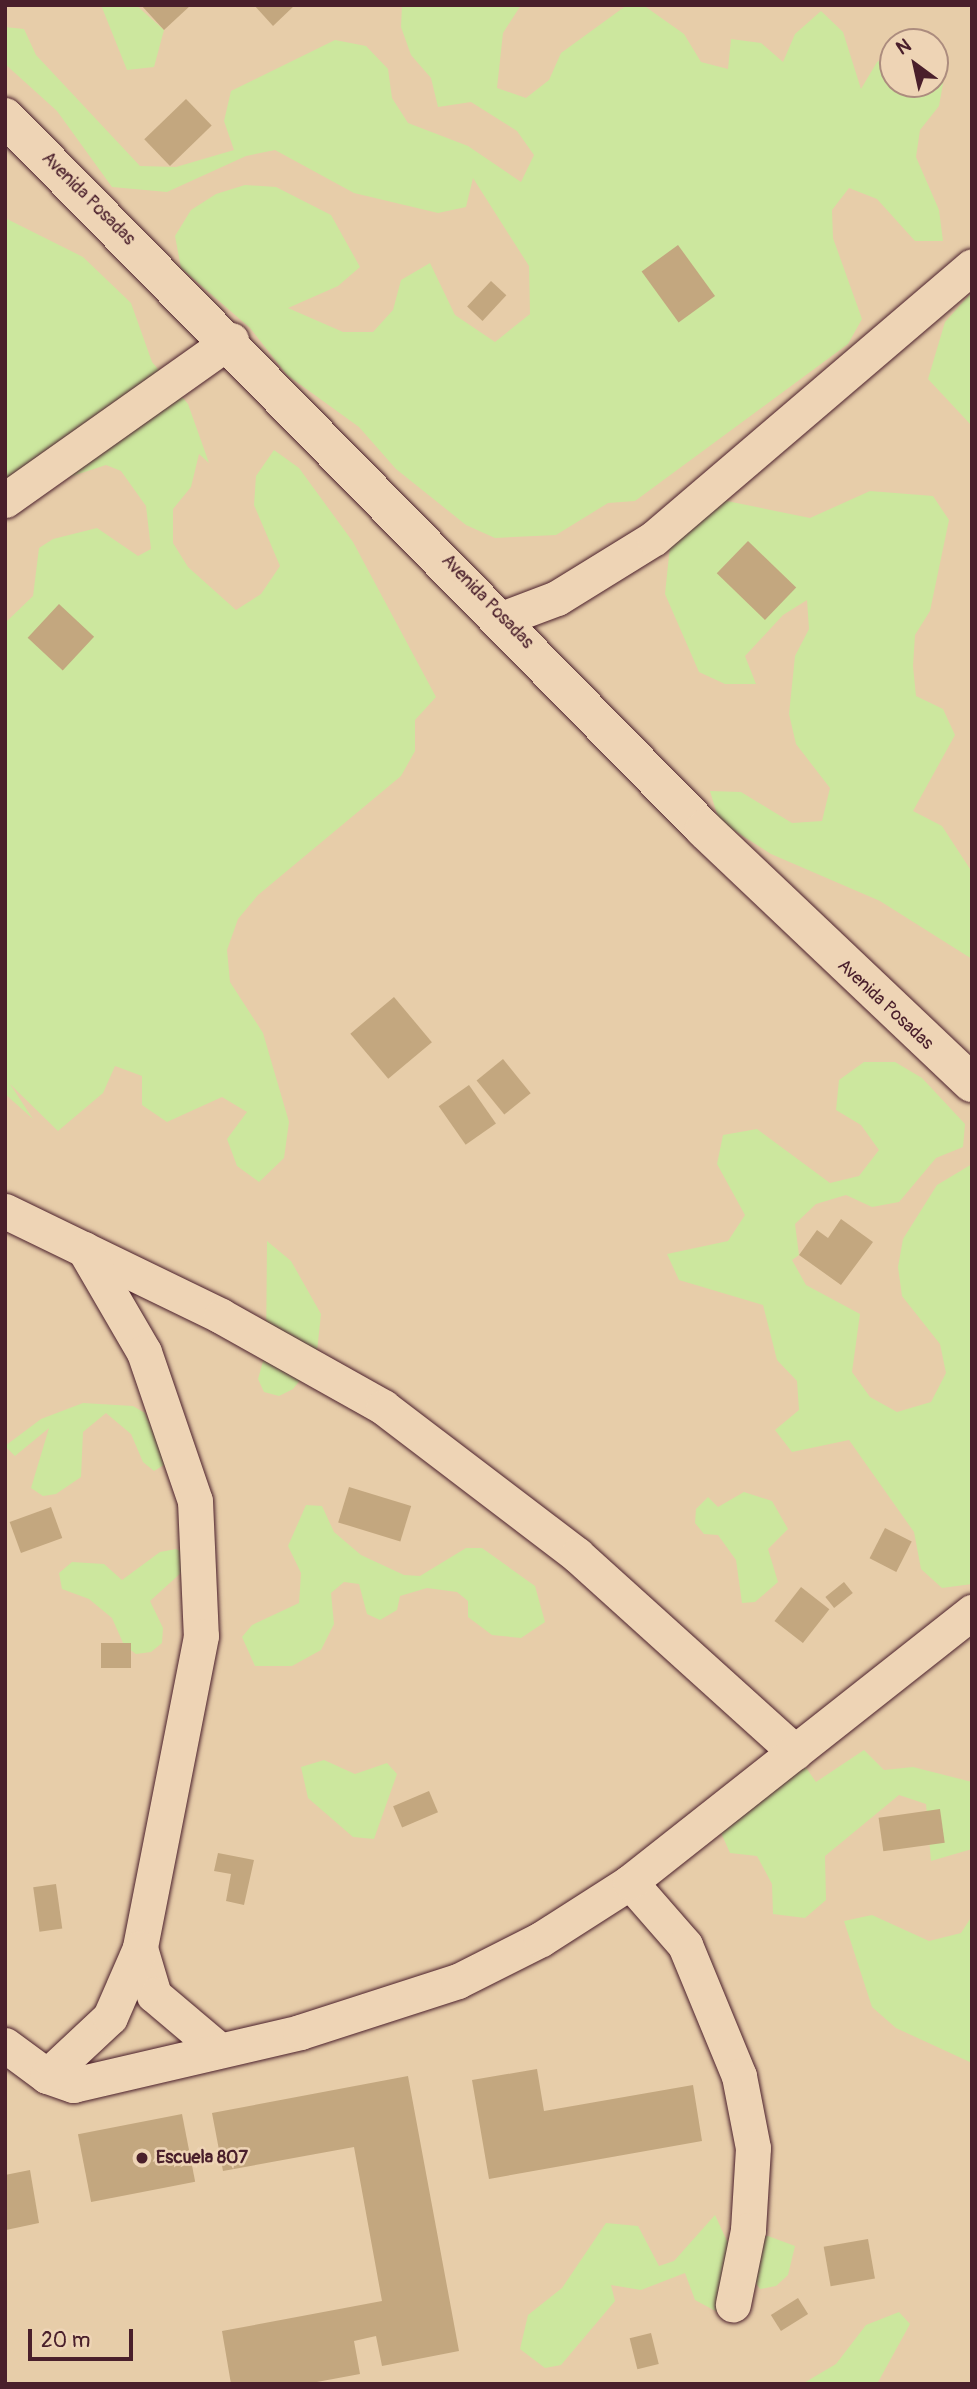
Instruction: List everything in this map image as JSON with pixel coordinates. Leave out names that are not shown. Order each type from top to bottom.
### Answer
[{"type":"street","name":"Avenida Posadas","points":[[5,117],[231,340],[504,618],[704,829],[972,1083]]},
{"type":"street","points":[[504,618],[557,598],[653,538],[972,266]]},
{"type":"street","points":[[5,500],[231,340]]},
{"type":"street","points":[[5,1211],[84,1248],[383,1407],[576,1556],[795,1752]]},
{"type":"street","points":[[47,2076],[110,2017],[140,1948],[201,1636],[195,1501],[144,1352],[84,1248]]},
{"type":"street","points":[[5,2045],[47,2076],[73,2085],[300,2032],[458,1981],[541,1939],[630,1882],[972,1612]]},
{"type":"street","points":[[630,1882],[685,1945],[739,2076],[752,2148],[748,2230],[733,2304]]},
{"type":"street","points":[[140,1948],[154,1995],[219,2050]]},
{"type":"green space","points":[[101,5],[136,5],[164,30],[154,67],[127,70]]},
{"type":"green space","points":[[402,5],[521,5],[503,33],[497,88],[526,98],[549,80],[561,53],[627,5],[643,5],[684,34],[701,62],[728,69],[731,39],[761,43],[783,62],[795,34],[821,11],[843,32],[861,89],[879,61],[879,98],[940,98],[939,106],[920,130],[916,157],[939,210],[943,241],[915,241],[877,199],[849,188],[832,210],[833,238],[862,319],[848,344],[635,501],[608,503],[556,535],[495,538],[466,525],[396,469],[359,427],[287,375],[250,328],[181,268],[175,236],[191,210],[216,194],[245,185],[276,187],[331,215],[360,267],[338,286],[288,308],[343,332],[373,332],[393,310],[401,280],[430,263],[455,315],[495,342],[530,314],[529,266],[473,178],[466,207],[438,213],[354,193],[275,150],[246,156],[167,192],[112,187],[57,111],[5,64],[5,27],[24,29],[36,55],[140,166],[176,167],[234,150],[224,121],[231,91],[335,40],[366,46],[388,69],[392,98],[408,123],[468,146],[521,182],[534,155],[517,131],[471,102],[438,107],[431,78],[411,55],[401,27]]},
{"type":"green space","points":[[5,218],[83,257],[131,303],[152,362],[188,404],[209,463],[199,454],[191,487],[173,509],[173,543],[188,567],[236,610],[261,594],[280,566],[254,505],[256,476],[274,450],[299,468],[353,542],[436,697],[415,720],[415,751],[401,776],[258,895],[238,919],[227,950],[230,982],[263,1033],[289,1122],[284,1158],[259,1182],[237,1166],[227,1139],[247,1112],[222,1097],[167,1122],[142,1105],[142,1076],[115,1066],[103,1093],[58,1131],[10,1084],[33,1119],[5,1094],[5,623],[33,596],[39,548],[53,539],[97,528],[138,556],[151,549],[146,506],[121,471],[106,465],[60,480],[5,482]]},
{"type":"green space","points":[[972,292],[972,426],[928,379],[945,322]]},
{"type":"green space","points":[[870,491],[933,496],[949,520],[930,611],[915,635],[913,666],[916,696],[943,709],[955,735],[913,811],[942,826],[972,872],[972,959],[880,901],[771,854],[719,821],[710,791],[741,792],[792,823],[822,821],[830,788],[796,744],[789,714],[795,656],[809,629],[807,600],[783,615],[745,656],[756,684],[725,684],[699,672],[665,594],[671,536],[717,499],[810,518]]},
{"type":"green space","points":[[864,1062],[895,1062],[922,1078],[965,1124],[963,1147],[936,1158],[899,1202],[872,1207],[846,1195],[816,1204],[795,1224],[799,1255],[792,1260],[806,1285],[860,1314],[852,1372],[870,1397],[897,1412],[931,1402],[946,1373],[940,1344],[902,1296],[898,1267],[903,1239],[937,1185],[972,1164],[972,1584],[942,1588],[921,1569],[914,1532],[849,1440],[792,1452],[775,1430],[799,1410],[797,1381],[777,1360],[763,1305],[679,1280],[667,1254],[728,1241],[745,1215],[717,1164],[723,1135],[757,1129],[830,1183],[859,1176],[879,1150],[861,1125],[836,1110],[839,1080]]},
{"type":"green space","points":[[267,1241],[291,1261],[321,1314],[316,1360],[293,1389],[279,1396],[264,1392],[258,1379],[266,1351]]},
{"type":"green space","points":[[83,1403],[133,1406],[145,1413],[167,1463],[154,1471],[143,1462],[131,1434],[106,1413],[83,1432],[81,1477],[56,1494],[43,1496],[31,1488],[49,1428],[15,1456],[5,1446],[41,1419]]},
{"type":"green space","points":[[744,1492],[772,1501],[788,1529],[768,1549],[778,1582],[755,1602],[742,1603],[736,1560],[718,1535],[704,1534],[695,1523],[696,1509],[708,1497],[718,1507]]},
{"type":"green space","points":[[306,1505],[322,1506],[334,1532],[361,1555],[404,1575],[420,1576],[466,1548],[482,1548],[535,1586],[545,1622],[521,1638],[492,1635],[468,1617],[468,1601],[457,1592],[427,1588],[400,1596],[397,1610],[380,1620],[367,1614],[359,1584],[344,1582],[331,1593],[334,1624],[321,1650],[292,1666],[255,1666],[242,1637],[252,1625],[299,1603],[301,1573],[288,1546]]},
{"type":"green space","points":[[176,1549],[188,1555],[183,1571],[150,1601],[163,1628],[162,1643],[151,1652],[136,1654],[124,1645],[112,1618],[89,1599],[62,1589],[59,1573],[72,1562],[104,1564],[122,1580],[160,1552]]},
{"type":"green space","points":[[864,1750],[884,1770],[913,1767],[972,1782],[972,1849],[931,1861],[926,1804],[899,1795],[825,1856],[826,1900],[805,1918],[773,1914],[772,1884],[757,1856],[730,1853],[719,1828],[795,1752],[816,1782]]},
{"type":"green space","points":[[324,1760],[355,1774],[387,1763],[397,1774],[374,1839],[353,1837],[308,1798],[301,1767]]},
{"type":"green space","points":[[872,1915],[929,1941],[961,1933],[972,1916],[972,2063],[896,2028],[872,2007],[844,1921]]},
{"type":"green space","points":[[715,2215],[727,2241],[768,2236],[795,2246],[788,2275],[776,2286],[760,2289],[750,2275],[723,2315],[695,2300],[685,2273],[641,2290],[611,2285],[615,2301],[561,2365],[545,2368],[520,2349],[528,2315],[562,2288],[606,2223],[638,2226],[659,2266],[674,2261]]},
{"type":"green space","points":[[899,2312],[910,2324],[877,2384],[802,2384],[836,2364],[866,2325]]},
{"type":"building","points":[[141,5],[191,5],[164,30]]},
{"type":"building","points":[[254,5],[295,5],[273,26]]},
{"type":"building","points":[[186,99],[212,126],[170,166],[144,139]]},
{"type":"building","points":[[678,245],[715,296],[679,322],[642,271]]},
{"type":"building","points":[[491,281],[506,295],[482,321],[467,307]]},
{"type":"building","points":[[748,541],[796,588],[765,620],[717,573]]},
{"type":"building","points":[[59,604],[94,637],[63,670],[28,638]]},
{"type":"building","points":[[394,997],[432,1042],[388,1079],[350,1034]]},
{"type":"building","points":[[503,1059],[531,1093],[504,1115],[477,1080]]},
{"type":"building","points":[[469,1085],[496,1124],[466,1145],[439,1106]]},
{"type":"building","points":[[841,1219],[873,1242],[841,1285],[799,1255],[817,1230],[828,1238]]},
{"type":"building","points":[[349,1487],[411,1506],[400,1541],[338,1522]]},
{"type":"building","points":[[51,1507],[62,1538],[21,1553],[10,1522]]},
{"type":"building","points":[[885,1528],[912,1542],[896,1572],[870,1558]]},
{"type":"building","points":[[844,1582],[853,1593],[834,1608],[825,1597]]},
{"type":"building","points":[[801,1587],[829,1609],[803,1643],[775,1621]]},
{"type":"building","points":[[101,1643],[131,1643],[131,1668],[101,1668]]},
{"type":"building","points":[[429,1791],[438,1812],[402,1827],[393,1806]]},
{"type":"building","points":[[940,1809],[945,1843],[883,1851],[879,1818]]},
{"type":"building","points":[[218,1853],[254,1860],[244,1905],[226,1901],[231,1874],[214,1871]]},
{"type":"building","points":[[56,1884],[62,1929],[39,1932],[33,1887]]},
{"type":"building","points":[[537,2069],[544,2111],[693,2085],[702,2141],[489,2179],[472,2080]]},
{"type":"building","points":[[408,2076],[459,2351],[382,2366],[376,2336],[354,2341],[360,2374],[306,2384],[231,2384],[222,2331],[382,2301],[354,2147],[223,2171],[212,2113]]},
{"type":"building","points":[[182,2114],[195,2182],[91,2202],[78,2134]]},
{"type":"building","points":[[30,2170],[39,2223],[6,2230],[5,2175]]},
{"type":"building","points":[[868,2239],[875,2278],[831,2286],[824,2247]]},
{"type":"building","points":[[798,2298],[808,2314],[781,2331],[771,2315]]},
{"type":"building","points":[[651,2333],[659,2364],[637,2369],[630,2338]]},
{"type":"place","name":"Escuela 807","points":[[142,2158]]}]
